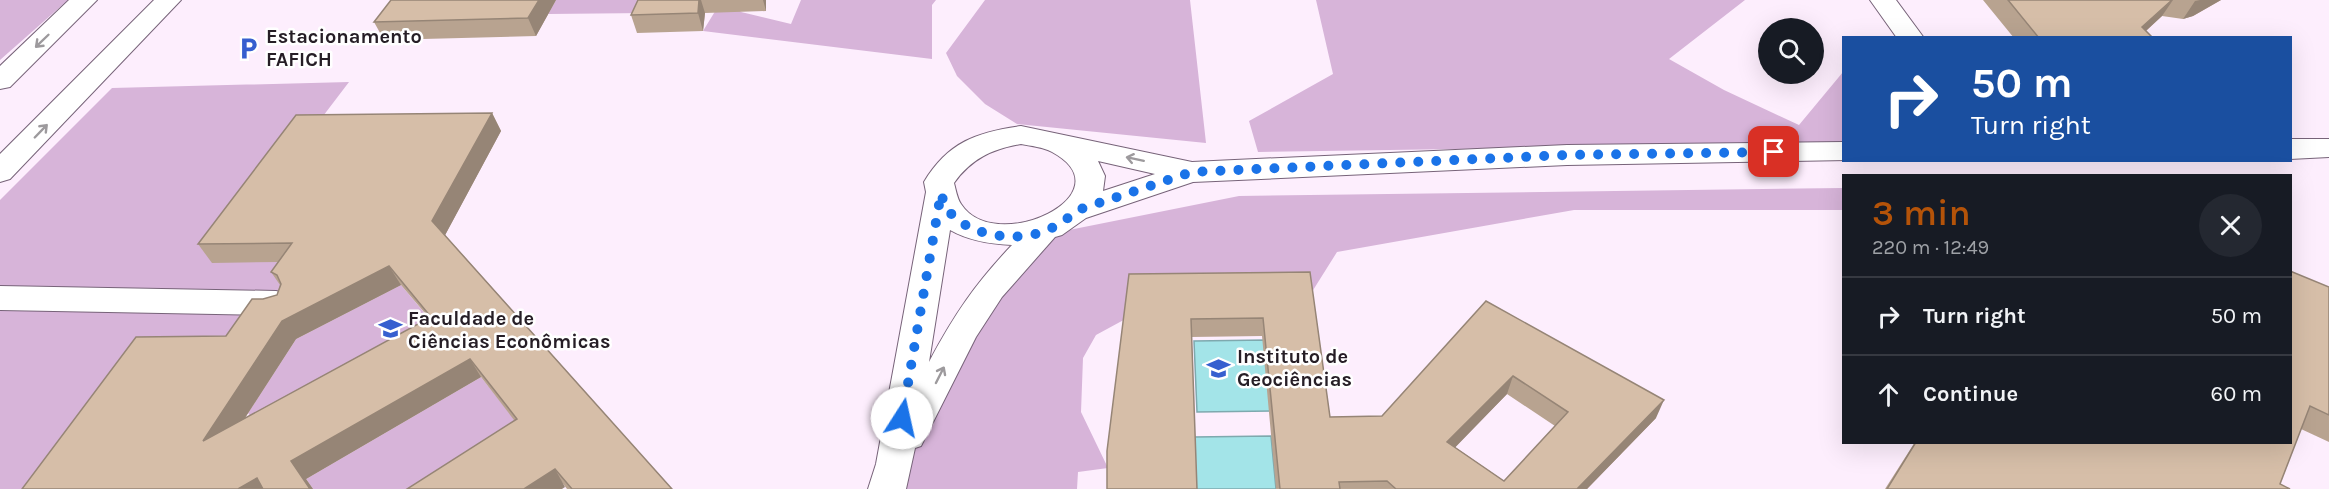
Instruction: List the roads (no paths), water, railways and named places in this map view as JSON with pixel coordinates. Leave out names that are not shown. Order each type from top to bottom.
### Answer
[{"type":"street","points":[[0,81],[84,0]]},
{"type":"street","points":[[0,172],[168,0]]},
{"type":"street","points":[[1883,0],[1910,36]]},
{"type":"street","points":[[1042,232],[1000,236],[977,231],[959,222],[946,209],[939,182],[963,153],[999,138],[1020,135],[1043,137],[1064,144],[1192,172],[1567,155],[1842,152]]},
{"type":"street","points":[[891,476],[962,331],[990,288],[1042,232],[1064,221],[1078,210],[1088,196],[1091,181],[1088,166],[1079,154],[1064,144]]},
{"type":"street","points":[[2292,148],[2329,148]]},
{"type":"street","points":[[1078,210],[1192,172]]},
{"type":"street","points":[[891,476],[941,193]]},
{"type":"street","points":[[0,298],[276,303]]},
{"type":"water","points":[[1266,340],[1273,411],[1197,412],[1194,341]]},
{"type":"water","points":[[1271,436],[1276,489],[1196,489],[1194,437]]},
{"type":"place","name":"Estacionamento FAFICH","points":[[248,48]]},
{"type":"place","name":"Faculdade de Ciências Econômicas","points":[[390,329]]},
{"type":"place","name":"Instituto de Geociências","points":[[1219,368]]}]
